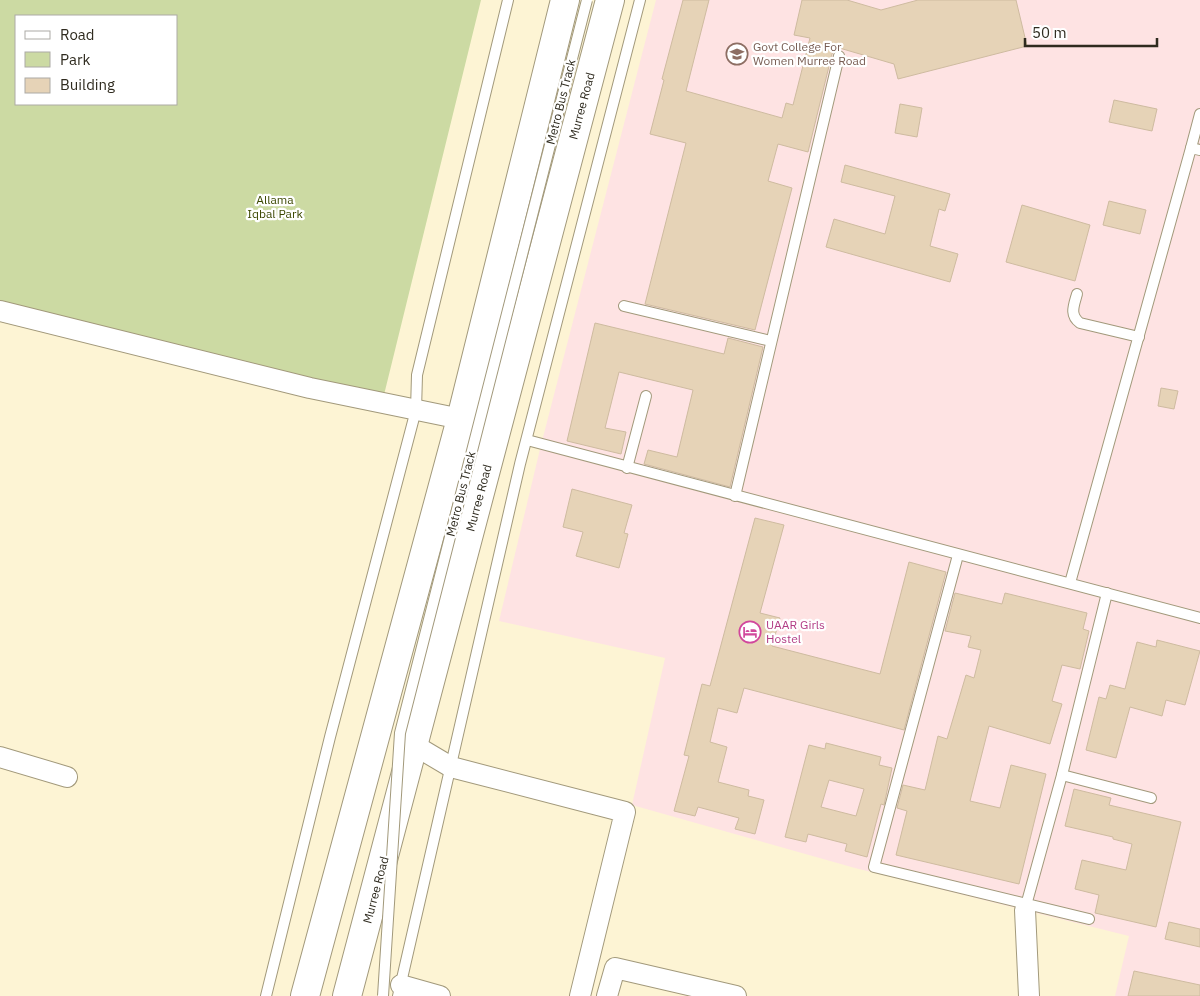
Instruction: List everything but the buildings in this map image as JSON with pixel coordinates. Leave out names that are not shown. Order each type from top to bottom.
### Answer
[{"type":"main road","points":[[305,996],[461,419],[565,0]]},
{"type":"main road","name":"Murree Road","points":[[347,996],[610,0]]},
{"type":"street","points":[[0,311],[310,388],[461,419]]},
{"type":"street","points":[[414,745],[452,767],[625,812],[580,996]]},
{"type":"street","points":[[0,757],[67,777]]},
{"type":"street","points":[[1025,907],[1029,996]]},
{"type":"street","points":[[607,996],[615,968],[736,996]]},
{"type":"street","points":[[399,991],[440,996]]},
{"type":"lane","points":[[266,996],[330,737],[416,410],[417,374],[508,0]]},
{"type":"lane","name":"Metro Bus Track","points":[[383,996],[400,733],[587,0]]},
{"type":"lane","points":[[399,991],[452,767],[520,464],[640,0]]},
{"type":"lane","points":[[735,496],[839,56]]},
{"type":"lane","points":[[1070,583],[1139,337],[1196,149],[1200,114]]},
{"type":"lane","points":[[1077,294],[1072,311],[1074,319],[1080,324],[1139,337]]},
{"type":"lane","points":[[624,306],[772,341]]},
{"type":"lane","points":[[627,468],[646,396]]},
{"type":"lane","points":[[527,440],[1200,618]]},
{"type":"lane","points":[[958,554],[874,867],[1025,907],[1089,919]]},
{"type":"lane","points":[[1025,907],[1062,774],[1107,593]]},
{"type":"lane","points":[[1062,774],[1151,798]]},
{"type":"shaded area","points":[[656,0],[1200,0],[1200,996],[1115,996],[1129,936],[855,868],[632,805],[665,658],[499,621],[541,445]]},
{"type":"green space","name":"Allama Iqbal Park","points":[[0,0],[481,0],[382,403],[0,309]]},
{"type":"place","name":"Govt College For Women Murree Road","points":[[737,54]]},
{"type":"place","name":"UAAR Girls Hostel","points":[[750,632]]}]
